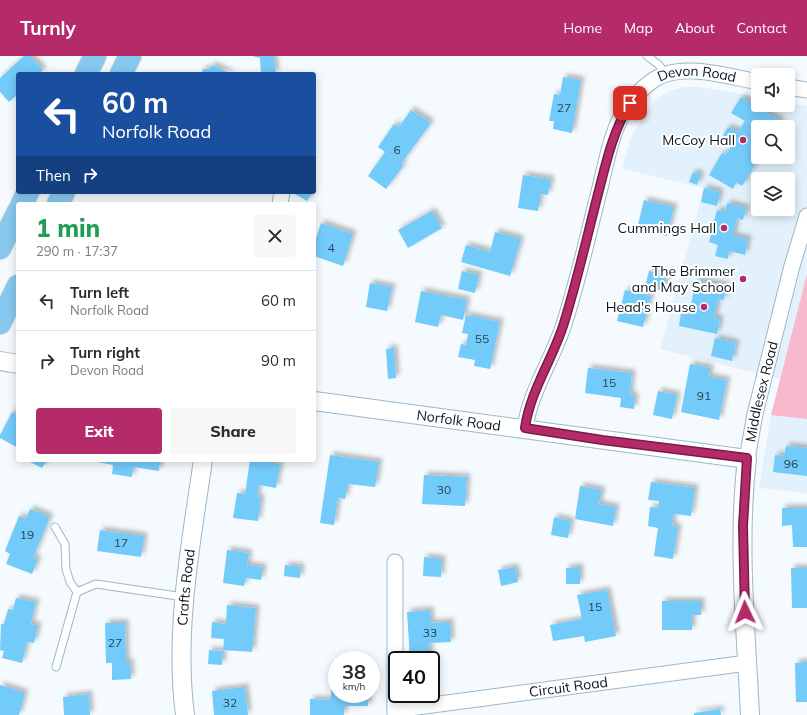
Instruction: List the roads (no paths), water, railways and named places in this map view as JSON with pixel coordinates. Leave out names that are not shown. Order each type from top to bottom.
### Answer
[{"type":"highway","points":[[87,72],[95,56]]},
{"type":"highway","points":[[122,72],[130,56]]},
{"type":"highway","points":[[0,248],[16,216]]},
{"type":"highway","points":[[0,323],[16,290]]},
{"type":"street","name":"Devon Road","points":[[525,428],[527,414],[533,397],[564,324],[606,162],[621,118],[630,103],[654,80],[665,74],[682,70],[751,81]]},
{"type":"street","points":[[795,88],[807,90]]},
{"type":"street","name":"Middlesex Road","points":[[750,715],[743,555],[744,500],[747,458],[759,399],[792,266],[807,216]]},
{"type":"street","points":[[0,361],[16,364]]},
{"type":"street","name":"Norfolk Road","points":[[316,401],[747,458]]},
{"type":"street","name":"Crafts Road","points":[[185,715],[180,660],[190,547],[203,462]]},
{"type":"street","points":[[395,562],[395,713]]},
{"type":"street","name":"Circuit Road","points":[[395,713],[747,663]]},
{"type":"lane","points":[[647,56],[659,65],[665,74]]},
{"type":"lane","points":[[55,528],[65,544],[66,569],[70,582],[77,592]]},
{"type":"lane","points":[[77,592],[96,584],[186,598]]},
{"type":"lane","points":[[56,667],[77,592]]},
{"type":"place","name":"McCoy Hall","points":[[743,140]]},
{"type":"place","name":"Cummings Hall","points":[[724,228]]},
{"type":"place","name":"The Brimmer and May School","points":[[743,279]]},
{"type":"place","name":"Head's House","points":[[704,307]]}]
